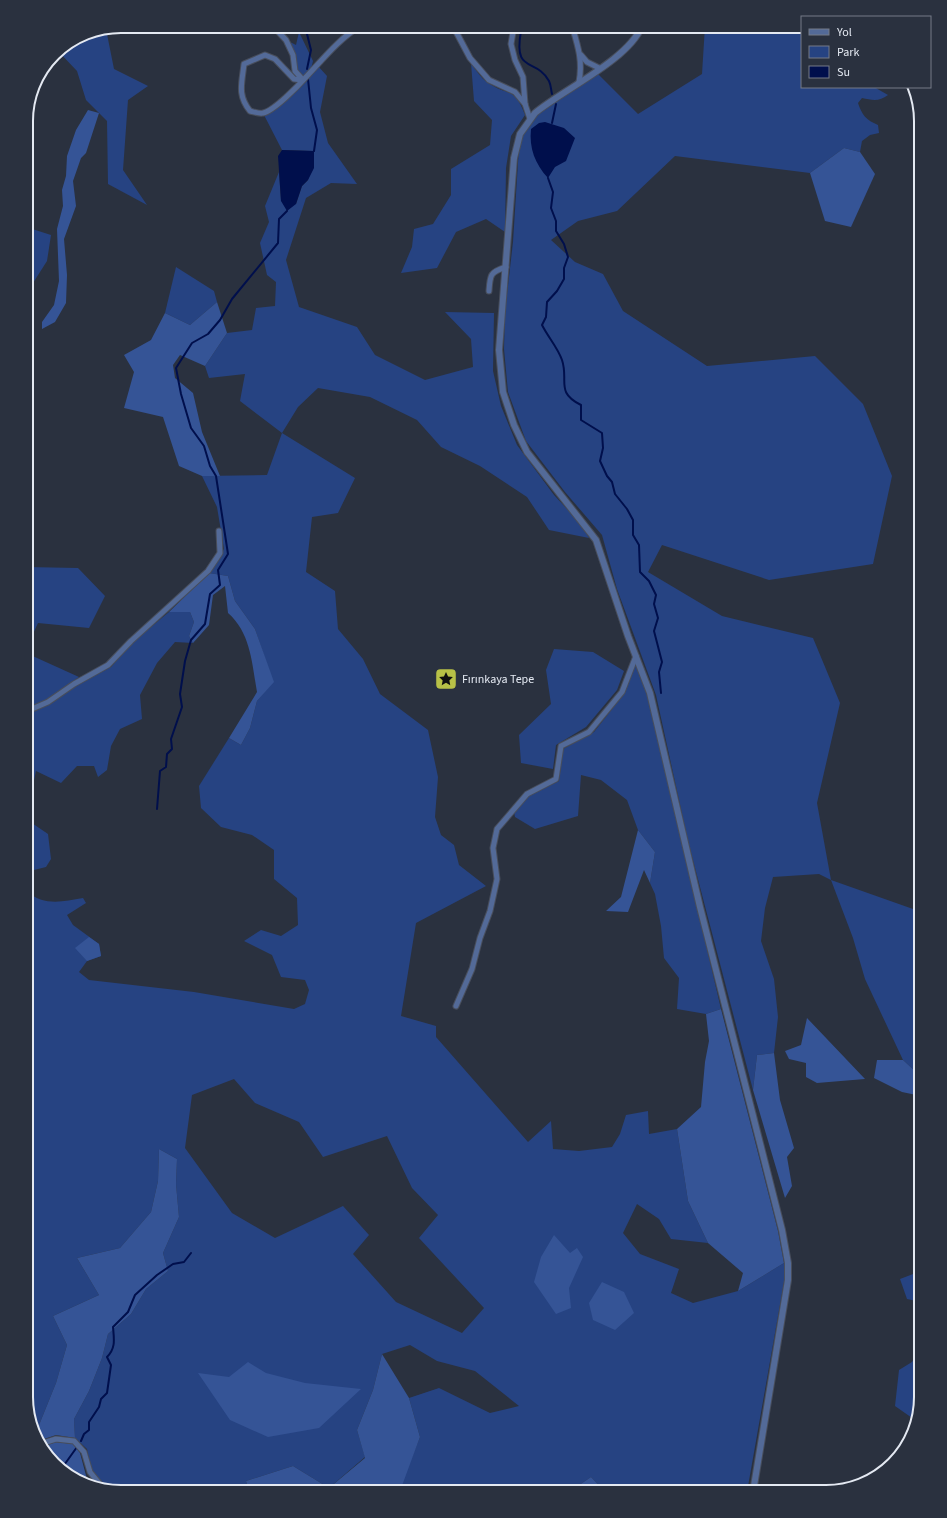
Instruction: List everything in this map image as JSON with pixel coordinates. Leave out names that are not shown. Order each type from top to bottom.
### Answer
[{"type":"street","points":[[279,33],[286,40],[293,55],[295,71],[303,80]]},
{"type":"street","points":[[303,80],[294,79],[275,59],[265,55],[244,64],[241,89],[243,102],[250,111],[263,113],[294,91],[332,48],[350,33]]},
{"type":"street","points":[[458,33],[470,58],[489,80],[515,92],[526,104]]},
{"type":"street","points":[[513,33],[512,44],[515,60],[523,77],[526,104],[530,118]]},
{"type":"street","points":[[574,33],[580,53],[581,64],[579,82]]},
{"type":"street","points":[[638,33],[628,46],[599,68],[551,100],[530,118],[518,138],[514,153],[499,350],[500,377],[507,407],[527,452],[596,540],[615,600],[654,707],[700,908],[786,1247],[788,1264],[786,1295],[754,1485]]},
{"type":"street","points":[[580,53],[587,62],[599,68]]},
{"type":"street","points":[[489,291],[490,278],[495,270],[506,267]]},
{"type":"street","points":[[33,709],[48,702],[74,684],[108,665],[131,641],[208,571],[220,553],[219,531]]},
{"type":"street","points":[[456,1006],[472,969],[480,938],[490,911],[497,879],[493,848],[497,829],[526,794],[556,779],[561,746],[589,732],[622,692],[636,656]]},
{"type":"street","points":[[46,1442],[56,1439],[74,1441],[84,1452],[90,1472],[97,1481]]},
{"type":"green space","points":[[299,33],[313,61],[311,69],[303,77],[297,71],[288,41],[296,45]]},
{"type":"green space","points":[[705,33],[801,33],[801,88],[876,88],[888,95],[878,100],[862,98],[858,103],[865,117],[878,125],[879,133],[870,135],[862,141],[860,152],[844,148],[810,173],[675,156],[617,211],[578,221],[551,240],[575,262],[603,274],[623,311],[707,366],[815,356],[863,404],[892,476],[873,564],[769,580],[662,545],[648,572],[722,616],[813,638],[840,703],[817,803],[831,880],[819,874],[773,877],[765,908],[761,941],[774,979],[778,1017],[774,1053],[757,1055],[753,1090],[688,841],[656,695],[617,589],[602,535],[565,492],[526,441],[508,392],[504,349],[505,312],[513,242],[519,147],[525,130],[537,114],[598,74],[638,114],[702,74]]},
{"type":"green space","points":[[107,34],[114,69],[148,86],[128,100],[123,170],[147,205],[108,184],[107,121],[86,100],[77,71],[62,56],[67,51],[87,40]]},
{"type":"green space","points":[[471,63],[480,76],[487,82],[513,95],[517,99],[525,115],[511,136],[506,168],[505,232],[486,219],[456,232],[437,268],[401,273],[412,247],[414,229],[433,224],[451,195],[451,169],[490,145],[492,120],[474,101]]},
{"type":"green space","points":[[318,66],[327,76],[320,112],[328,143],[357,184],[331,183],[306,198],[286,260],[299,307],[357,327],[375,355],[425,380],[473,367],[471,339],[445,312],[494,313],[493,371],[501,406],[517,445],[554,495],[581,524],[589,538],[549,530],[527,497],[480,466],[441,447],[417,420],[370,397],[318,388],[298,407],[282,433],[240,401],[245,374],[209,378],[205,366],[227,333],[252,330],[256,308],[275,306],[276,282],[267,275],[260,243],[269,222],[265,206],[279,172],[281,201],[296,204],[302,186],[308,180],[314,151],[282,150],[264,115],[295,92]]},
{"type":"green space","points":[[33,229],[51,235],[47,261],[33,283]]},
{"type":"green space","points":[[176,267],[214,291],[217,302],[190,325],[165,313]]},
{"type":"green space","points":[[282,433],[355,478],[338,513],[312,517],[306,572],[335,591],[338,629],[363,659],[380,694],[428,730],[438,777],[435,817],[441,835],[454,845],[459,865],[486,886],[416,923],[401,1016],[436,1026],[436,1037],[528,1142],[551,1121],[553,1149],[579,1151],[612,1147],[620,1134],[626,1115],[648,1111],[649,1134],[677,1129],[688,1201],[708,1243],[671,1239],[659,1219],[637,1204],[623,1233],[640,1254],[679,1269],[671,1293],[693,1303],[738,1291],[784,1263],[784,1282],[748,1485],[598,1485],[591,1477],[579,1485],[401,1485],[420,1437],[409,1398],[439,1388],[490,1413],[519,1406],[475,1371],[437,1361],[410,1345],[382,1354],[373,1390],[357,1430],[365,1457],[332,1485],[324,1485],[293,1466],[246,1481],[247,1485],[115,1485],[102,1483],[91,1470],[87,1449],[75,1438],[74,1419],[89,1391],[102,1358],[108,1334],[131,1314],[146,1289],[168,1271],[163,1253],[179,1217],[176,1184],[177,1159],[159,1149],[158,1181],[151,1212],[120,1248],[77,1258],[99,1295],[53,1316],[67,1345],[56,1383],[38,1426],[33,1397],[33,896],[53,902],[83,898],[86,903],[67,915],[73,925],[99,944],[101,956],[87,961],[79,972],[89,980],[194,992],[294,1009],[305,1004],[309,990],[305,980],[281,977],[272,955],[244,941],[261,930],[281,936],[298,925],[297,898],[274,879],[274,850],[252,835],[221,827],[201,808],[199,786],[229,738],[241,745],[250,728],[257,701],[273,682],[255,629],[235,601],[228,576],[209,573],[224,549],[217,507],[202,476],[267,475]],"holes":[[[234,1079],[255,1103],[299,1122],[323,1157],[387,1136],[412,1188],[438,1215],[419,1238],[484,1308],[462,1333],[396,1302],[353,1254],[369,1235],[343,1206],[275,1238],[232,1213],[185,1148],[192,1095]]]},
{"type":"green space","points":[[33,567],[78,568],[105,596],[89,628],[38,623],[33,634]]},
{"type":"green space","points":[[169,612],[190,612],[194,622],[189,636],[193,643],[175,642],[157,663],[140,695],[142,719],[120,729],[111,746],[107,770],[98,777],[94,766],[77,766],[61,783],[36,771],[33,785],[33,710],[50,704],[82,682],[111,667],[133,642]]},
{"type":"green space","points":[[554,649],[593,652],[624,671],[617,690],[586,727],[556,745],[553,769],[521,763],[519,735],[551,704],[546,670]]},
{"type":"green space","points":[[33,656],[79,677],[47,700],[33,705]]},
{"type":"green space","points":[[636,663],[646,688],[721,1009],[706,1014],[677,1009],[679,978],[664,958],[661,926],[655,894],[650,883],[655,852],[638,830],[627,800],[601,780],[581,775],[578,816],[535,829],[515,817],[514,812],[528,796],[559,781],[563,749],[594,732],[624,694]]},
{"type":"green space","points":[[33,824],[48,834],[51,859],[46,867],[34,870],[33,872]]},
{"type":"green space","points":[[831,880],[914,908],[914,1070],[903,1060],[865,979],[853,938]]},
{"type":"green space","points":[[914,1274],[914,1300],[907,1299],[900,1279]]},
{"type":"green space","points":[[914,1358],[914,1397],[911,1417],[895,1406],[899,1370],[912,1362]]},
{"type":"shaded area","points":[[88,110],[99,113],[86,153],[81,158],[73,181],[76,206],[64,239],[67,275],[66,303],[55,322],[42,329],[42,322],[54,305],[59,281],[57,229],[63,206],[62,190],[66,176],[67,156],[76,130]]},
{"type":"shaded area","points":[[844,148],[860,152],[875,174],[851,227],[825,221],[810,173]]},
{"type":"shaded area","points":[[217,302],[227,333],[205,366],[180,355],[173,365],[175,378],[193,393],[202,432],[220,476],[202,476],[179,466],[163,417],[124,408],[134,372],[124,355],[151,340],[165,313],[190,325]]},
{"type":"shaded area","points":[[209,573],[228,576],[235,601],[255,629],[274,682],[257,701],[250,728],[241,745],[229,738],[257,692],[252,660],[246,639],[236,621],[228,613],[225,586],[213,595],[209,625],[193,643],[189,636],[194,622],[190,612],[169,612]]},
{"type":"shaded area","points":[[638,830],[655,852],[650,883],[644,870],[628,912],[606,911],[621,897]]},
{"type":"shaded area","points":[[89,937],[99,944],[101,956],[87,961],[75,948]]},
{"type":"shaded area","points":[[721,1009],[778,1231],[784,1263],[738,1291],[743,1273],[708,1243],[688,1201],[677,1129],[701,1107],[705,1062],[709,1041],[706,1014]]},
{"type":"shaded area","points":[[807,1018],[865,1079],[817,1083],[806,1077],[806,1063],[789,1059],[785,1051],[801,1045]]},
{"type":"shaded area","points":[[774,1053],[780,1100],[794,1148],[787,1157],[792,1186],[785,1198],[753,1090],[757,1055]]},
{"type":"shaded area","points":[[877,1060],[903,1060],[914,1070],[914,1095],[902,1092],[874,1078]]},
{"type":"shaded area","points":[[159,1149],[177,1159],[176,1184],[179,1217],[163,1253],[168,1271],[146,1289],[131,1314],[108,1334],[102,1358],[89,1391],[74,1419],[75,1438],[56,1435],[44,1439],[38,1426],[56,1383],[67,1345],[53,1316],[99,1295],[77,1258],[120,1248],[151,1212],[158,1181]]},
{"type":"shaded area","points":[[554,1235],[570,1253],[577,1248],[583,1257],[569,1288],[571,1308],[556,1314],[534,1282],[541,1257]]},
{"type":"shaded area","points":[[602,1282],[624,1292],[634,1313],[615,1330],[593,1320],[589,1303]]},
{"type":"shaded area","points":[[382,1354],[409,1398],[420,1437],[402,1485],[333,1485],[365,1458],[357,1430],[373,1390]]},
{"type":"shaded area","points":[[248,1362],[266,1373],[305,1383],[361,1389],[319,1428],[268,1437],[230,1420],[198,1373],[229,1377]]},
{"type":"shaded area","points":[[56,1442],[73,1444],[80,1453],[87,1478],[63,1463],[47,1445]]},
{"type":"shaded area","points":[[293,1466],[324,1485],[247,1485],[246,1481]]},
{"type":"shaded area","points":[[591,1477],[598,1485],[579,1485]]},
{"type":"water","points":[[545,122],[564,128],[575,138],[566,161],[555,167],[548,178],[543,173],[536,161],[531,143],[531,129],[539,123]]},
{"type":"water","points":[[282,150],[314,151],[314,168],[308,180],[302,186],[296,204],[287,211],[281,201],[278,156]]},
{"type":"waterway","points":[[307,33],[311,50],[307,69]]},
{"type":"waterway","points":[[521,33],[519,45],[520,54],[523,60],[544,74],[550,83],[552,94]]},
{"type":"waterway","points":[[308,79],[311,108],[317,130],[314,151]]},
{"type":"waterway","points":[[552,123],[556,104]]},
{"type":"waterway","points":[[548,178],[553,192],[551,208],[556,221],[556,231],[564,244],[568,257],[564,268],[564,279],[557,291],[547,302],[546,317],[542,325],[562,360],[564,367],[565,391],[573,400],[581,405],[581,420],[602,433],[603,448],[600,461],[607,476],[612,482],[615,494],[627,509],[633,520],[633,535],[639,545],[640,572],[649,581],[656,595],[654,604],[658,618],[654,631],[662,662],[659,672],[661,693]]},
{"type":"waterway","points":[[157,809],[160,771],[166,767],[167,754],[172,749],[171,739],[182,707],[180,694],[185,661],[191,640],[205,624],[210,594],[220,585],[218,570],[228,554],[216,476],[210,466],[204,446],[191,428],[181,394],[176,368],[192,343],[208,334],[220,320],[232,299],[278,243],[279,219],[287,211]]},
{"type":"waterway","points":[[81,1441],[84,1434],[89,1430],[89,1422],[99,1407],[101,1399],[107,1393],[111,1365],[107,1357],[113,1347],[113,1327],[128,1312],[135,1295],[157,1275],[173,1264],[184,1262],[191,1253]]},
{"type":"waterway","points":[[65,1464],[77,1447]]},
{"type":"place","name":"Fırınkaya Tepe","points":[[446,679]]}]
